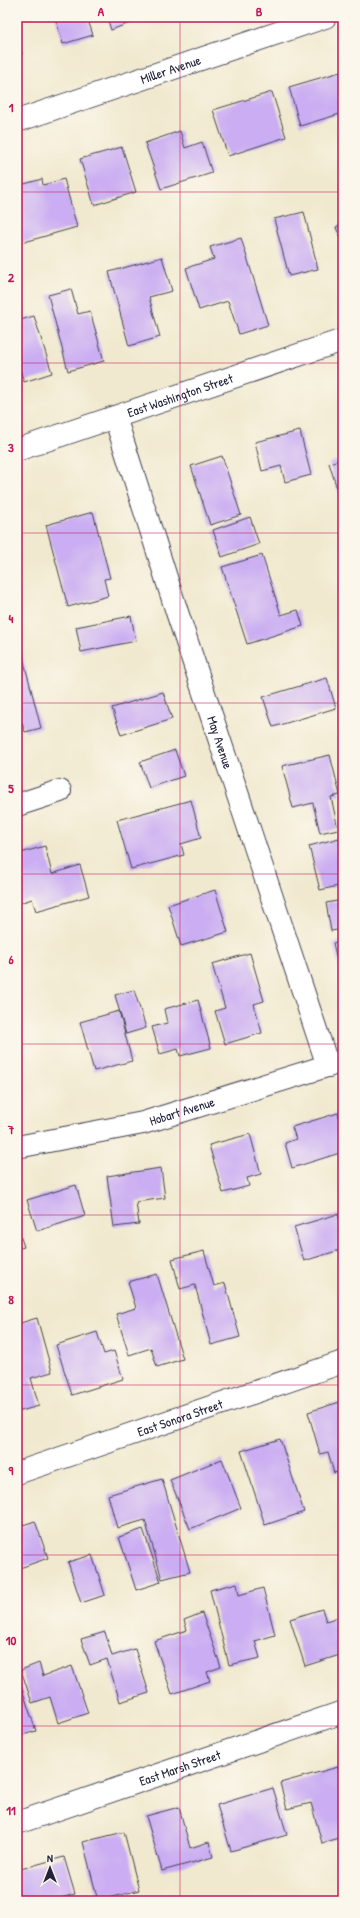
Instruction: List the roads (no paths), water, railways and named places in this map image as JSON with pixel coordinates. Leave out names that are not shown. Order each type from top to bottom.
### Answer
[{"type":"street","name":"Miller Avenue","points":[[17,121],[325,17]]},
{"type":"street","name":"East Washington Street","points":[[17,450],[343,340]]},
{"type":"street","name":"May Avenue","points":[[115,417],[177,612],[335,1064]]},
{"type":"street","points":[[17,805],[60,790]]},
{"type":"street","name":"Hobart Avenue","points":[[17,1148],[143,1123],[335,1064]]},
{"type":"street","name":"East Sonora Street","points":[[17,1473],[343,1362]]},
{"type":"street","name":"East Marsh Street","points":[[17,1823],[343,1712]]}]
